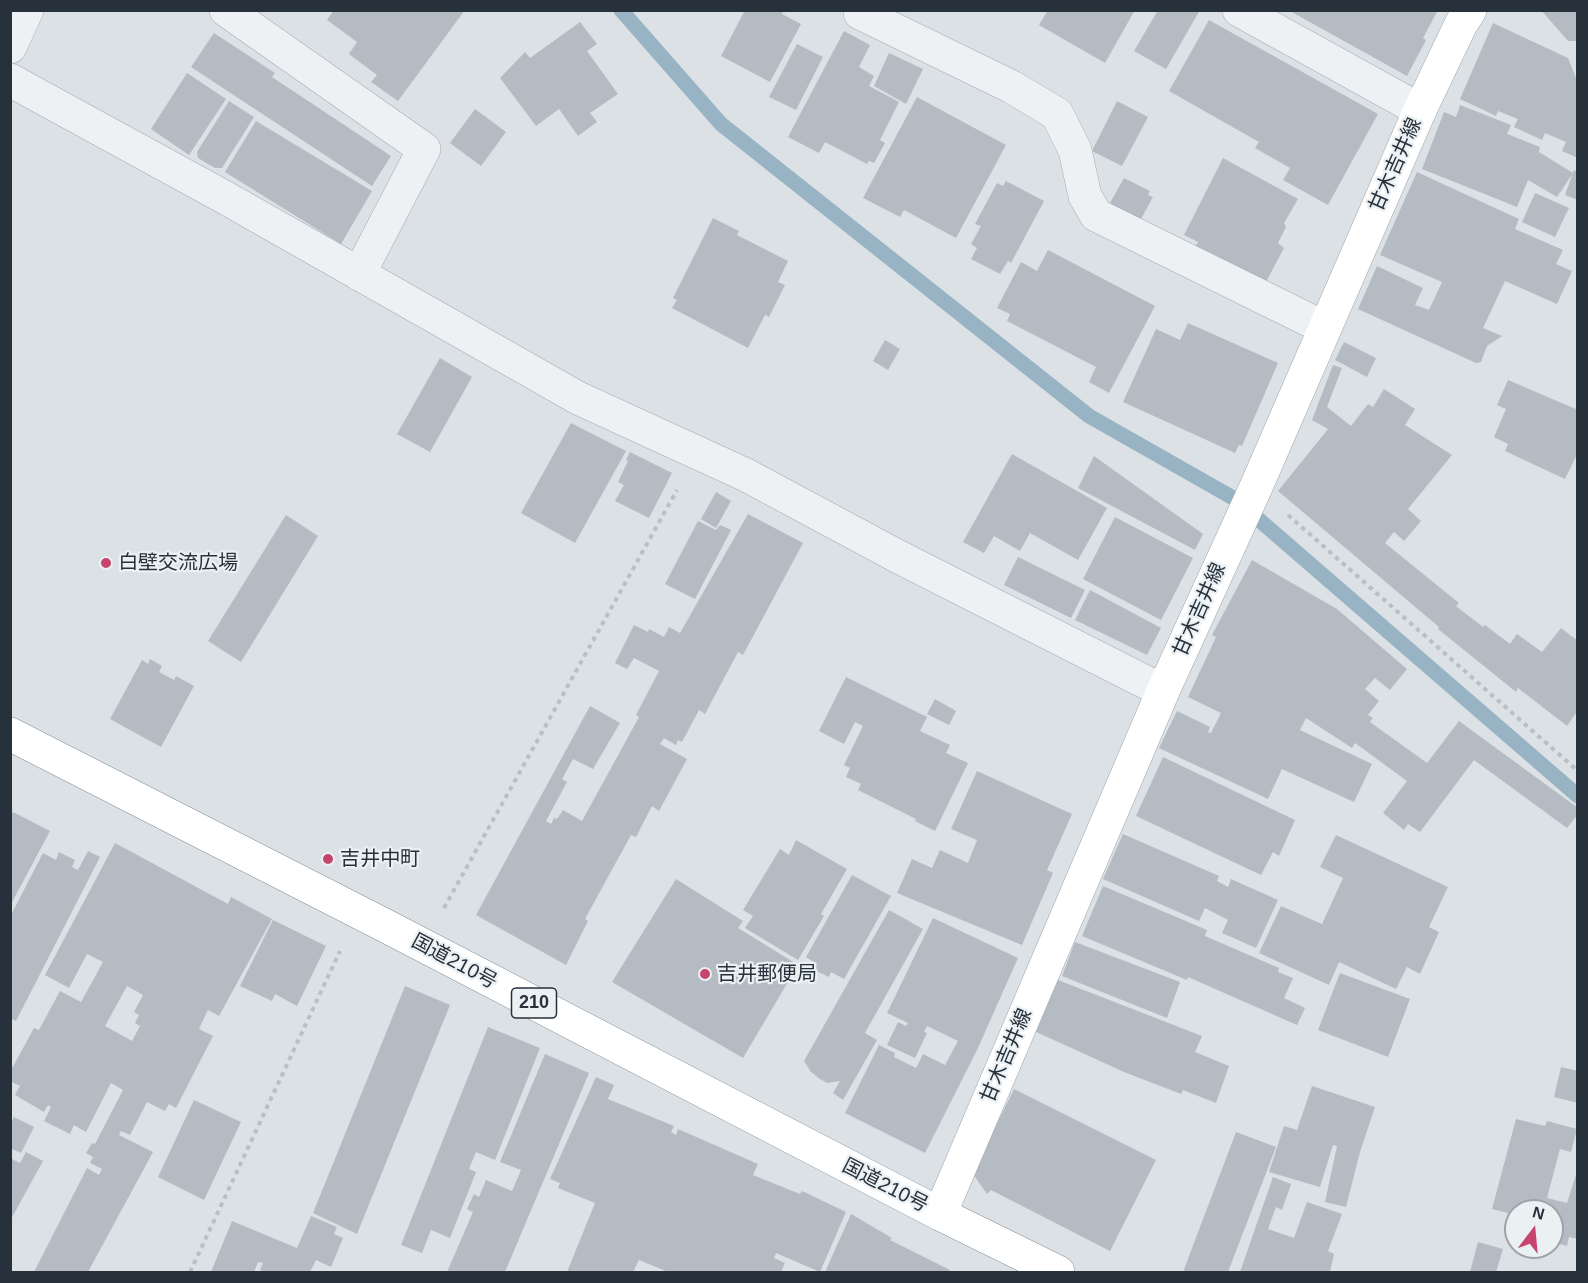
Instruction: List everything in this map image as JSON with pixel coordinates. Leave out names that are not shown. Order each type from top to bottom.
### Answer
[{"type":"main road","name":"甘木吉井線","points":[[940,1214],[1163,691],[1256,487],[1420,110],[1470,10]]},
{"type":"main road","name":"国道210号","points":[[10,734],[940,1214],[1058,1272]]},
{"type":"street","points":[[10,47],[27,10]]},
{"type":"street","points":[[226,10],[424,149],[359,274]]},
{"type":"street","points":[[1239,10],[1420,110]]},
{"type":"street","points":[[860,13],[1012,87],[1057,114],[1075,150],[1085,196],[1096,215],[1325,328]]},
{"type":"street","points":[[10,80],[578,398],[746,475],[897,556],[1163,691]]},
{"type":"path","points":[[423,946],[698,453]]},
{"type":"path","points":[[1256,487],[1578,771]]},
{"type":"path","points":[[190,1272],[358,912]]},
{"type":"building","points":[[334,10],[465,10],[398,101],[371,82],[377,75],[349,54],[357,42],[327,20]]},
{"type":"building","points":[[745,10],[784,10],[782,14],[801,24],[770,82],[721,56]]},
{"type":"building","points":[[1048,10],[1135,10],[1105,63],[1039,25]]},
{"type":"building","points":[[1158,10],[1200,10],[1166,69],[1134,51]]},
{"type":"building","points":[[1288,10],[1438,10],[1423,38],[1426,40],[1407,76]]},
{"type":"building","points":[[1541,10],[1578,10],[1578,41],[1568,41]]},
{"type":"building","points":[[1209,20],[1378,114],[1328,205],[1283,180],[1290,168],[1255,148],[1259,142],[1169,91]]},
{"type":"building","points":[[580,22],[597,44],[587,51],[618,94],[590,113],[597,122],[578,136],[559,109],[536,126],[500,78],[525,52],[530,58]]},
{"type":"building","points":[[1493,23],[1568,58],[1578,83],[1578,158],[1562,151],[1566,142],[1545,133],[1542,140],[1514,127],[1518,119],[1498,111],[1496,116],[1460,99]]},
{"type":"building","points":[[844,31],[870,45],[859,67],[874,76],[869,86],[899,102],[880,140],[885,143],[874,163],[869,161],[867,164],[825,142],[819,153],[788,137]]},
{"type":"building","points":[[214,33],[275,73],[272,77],[391,156],[372,186],[191,67]]},
{"type":"building","points":[[797,44],[823,57],[796,110],[769,97]]},
{"type":"building","points":[[889,53],[923,69],[906,104],[874,86]]},
{"type":"building","points":[[187,73],[226,99],[189,155],[151,129]]},
{"type":"building","points":[[917,97],[1006,145],[956,238],[904,210],[900,217],[863,198]]},
{"type":"building","points":[[229,101],[254,117],[222,168],[215,168],[198,158],[197,152]]},
{"type":"building","points":[[1117,101],[1148,117],[1122,166],[1092,151]]},
{"type":"building","points":[[1460,105],[1511,125],[1507,134],[1540,147],[1539,152],[1573,173],[1557,197],[1528,180],[1517,207],[1422,169],[1444,112],[1456,117]]},
{"type":"building","points":[[475,109],[506,132],[481,166],[450,143]]},
{"type":"building","points":[[256,121],[372,191],[341,244],[225,172]]},
{"type":"building","points":[[1223,158],[1298,199],[1284,223],[1286,227],[1278,243],[1284,248],[1266,282],[1260,277],[1258,281],[1195,247],[1198,242],[1184,235]]},
{"type":"building","points":[[1574,170],[1578,172],[1578,200],[1565,195]]},
{"type":"building","points":[[1417,172],[1519,219],[1515,229],[1563,250],[1556,264],[1572,271],[1557,304],[1505,281],[1483,328],[1502,336],[1487,346],[1481,362],[1476,363],[1358,309],[1377,266],[1423,288],[1415,305],[1429,310],[1442,282],[1380,255]]},
{"type":"building","points":[[1124,178],[1150,191],[1148,195],[1153,197],[1141,219],[1110,203]]},
{"type":"building","points":[[1006,181],[1044,201],[1011,263],[1008,261],[1000,274],[971,259],[977,248],[971,244],[981,226],[975,224],[997,183],[1003,186]]},
{"type":"building","points":[[1535,193],[1569,208],[1555,237],[1522,222]]},
{"type":"building","points":[[713,218],[739,231],[737,235],[788,261],[778,282],[785,285],[769,317],[765,315],[748,348],[672,308],[677,300],[673,298]]},
{"type":"building","points":[[1048,250],[1155,306],[1109,393],[1089,382],[1096,367],[1007,321],[1010,314],[997,308],[1021,262],[1037,271]]},
{"type":"building","points":[[1188,323],[1278,363],[1242,446],[1239,445],[1235,453],[1123,402],[1156,329],[1180,340]]},
{"type":"building","points":[[885,340],[900,349],[888,370],[873,361]]},
{"type":"building","points":[[1344,342],[1376,358],[1367,377],[1335,360]]},
{"type":"building","points":[[440,358],[472,377],[430,452],[397,434]]},
{"type":"building","points":[[1333,365],[1342,368],[1327,407],[1351,426],[1368,404],[1373,407],[1384,389],[1415,409],[1405,425],[1452,455],[1408,509],[1421,521],[1404,541],[1394,532],[1385,543],[1459,603],[1456,606],[1510,644],[1517,634],[1542,652],[1561,628],[1578,641],[1578,714],[1576,713],[1567,726],[1518,688],[1516,692],[1438,629],[1439,627],[1278,491],[1328,429],[1312,420]]},
{"type":"building","points":[[1508,380],[1578,410],[1578,452],[1565,479],[1505,451],[1508,444],[1494,437],[1506,409],[1497,405]]},
{"type":"building","points":[[571,423],[626,451],[575,543],[521,513]]},
{"type":"building","points":[[630,452],[672,473],[649,518],[615,501],[624,485],[618,482]]},
{"type":"building","points":[[1012,454],[1107,508],[1078,560],[1030,533],[1020,551],[994,536],[984,553],[963,542]]},
{"type":"building","points":[[1094,456],[1203,534],[1195,550],[1078,488]]},
{"type":"building","points":[[716,492],[731,501],[716,528],[701,519]]},
{"type":"building","points":[[748,514],[803,543],[743,655],[738,652],[705,714],[699,710],[682,742],[678,740],[676,745],[664,738],[660,744],[687,759],[659,811],[652,806],[636,837],[631,835],[585,919],[588,921],[566,965],[476,915],[590,706],[620,723],[593,769],[573,759],[562,779],[567,782],[546,821],[551,824],[563,810],[582,821],[639,717],[636,715],[659,671],[634,658],[627,669],[615,663],[634,625],[648,632],[649,629],[664,637],[669,627],[680,633]]},
{"type":"building","points":[[286,515],[318,536],[241,662],[208,641]]},
{"type":"building","points":[[1115,517],[1193,558],[1161,620],[1083,579]]},
{"type":"building","points":[[698,521],[716,530],[720,525],[731,530],[695,599],[665,584]]},
{"type":"building","points":[[1018,557],[1085,590],[1071,618],[1004,585]]},
{"type":"building","points":[[1252,560],[1337,609],[1407,669],[1390,690],[1375,678],[1365,689],[1379,701],[1368,715],[1373,718],[1370,722],[1427,763],[1459,721],[1578,808],[1578,814],[1567,828],[1474,760],[1420,832],[1408,824],[1404,830],[1383,813],[1407,781],[1355,743],[1352,748],[1306,718],[1300,730],[1372,764],[1354,802],[1282,769],[1268,799],[1159,748],[1177,711],[1210,727],[1208,732],[1211,733],[1221,713],[1188,697],[1216,637],[1212,635]]},
{"type":"building","points":[[1090,590],[1161,628],[1147,655],[1075,620]]},
{"type":"building","points":[[150,659],[162,666],[159,672],[174,680],[176,676],[194,686],[161,747],[110,719],[142,660],[148,664]]},
{"type":"building","points":[[846,677],[927,717],[920,731],[950,745],[946,753],[968,763],[935,831],[858,790],[861,784],[846,777],[850,768],[844,765],[863,726],[855,722],[844,744],[819,731]]},
{"type":"building","points":[[935,699],[956,711],[949,725],[927,714]]},
{"type":"building","points":[[1163,757],[1295,820],[1279,856],[1273,852],[1261,875],[1136,816]]},
{"type":"building","points":[[977,771],[1072,814],[1047,870],[1053,873],[1022,945],[897,893],[912,859],[932,868],[940,850],[968,863],[977,840],[951,829]]},
{"type":"building","points":[[13,812],[50,831],[10,906],[10,817]]},
{"type":"building","points":[[1123,834],[1219,876],[1217,881],[1228,887],[1231,879],[1278,900],[1256,948],[1222,933],[1228,920],[1205,908],[1199,921],[1103,879]]},
{"type":"building","points":[[1336,835],[1448,887],[1429,927],[1439,932],[1420,974],[1407,967],[1396,989],[1339,962],[1329,985],[1259,953],[1281,906],[1322,924],[1343,878],[1320,867]]},
{"type":"building","points":[[796,840],[847,869],[821,914],[824,916],[798,960],[745,928],[753,916],[743,910],[780,849],[789,855]]},
{"type":"building","points":[[115,843],[228,904],[231,897],[272,919],[219,1016],[208,1010],[199,1029],[213,1036],[176,1108],[169,1104],[165,1111],[147,1102],[130,1135],[121,1131],[119,1135],[153,1152],[88,1272],[34,1272],[87,1168],[99,1175],[102,1169],[90,1163],[93,1157],[86,1153],[92,1143],[95,1144],[123,1090],[111,1083],[86,1132],[74,1125],[70,1134],[44,1121],[51,1107],[48,1105],[44,1112],[15,1095],[20,1086],[10,1081],[10,1072],[34,1028],[39,1030],[60,991],[81,1002],[103,962],[87,954],[69,988],[45,975]],"holes":[[[127,986],[143,995],[134,1012],[139,1015],[135,1023],[140,1026],[132,1041],[105,1026]]]},
{"type":"building","points":[[88,851],[100,857],[16,1021],[10,1018],[10,917],[43,853],[56,860],[59,852],[75,860],[72,867],[78,870]]},
{"type":"building","points":[[852,875],[891,896],[844,979],[831,972],[829,977],[814,970],[817,964],[806,957]]},
{"type":"building","name":"吉井郵便局","points":[[676,879],[743,921],[738,928],[798,965],[743,1058],[612,982]]},
{"type":"building","points":[[1103,886],[1207,930],[1205,936],[1279,968],[1278,972],[1293,978],[1284,998],[1305,1008],[1297,1025],[1188,977],[1187,980],[1082,936]]},
{"type":"building","points":[[889,910],[923,929],[865,1033],[877,1040],[843,1100],[833,1093],[840,1081],[827,1083],[811,1072],[804,1061]]},
{"type":"building","points":[[933,918],[1018,958],[977,1050],[925,1153],[845,1113],[879,1045],[895,1053],[894,1057],[916,1068],[923,1054],[945,1065],[958,1041],[927,1026],[924,1032],[927,1033],[915,1058],[887,1045],[898,1022],[906,1026],[908,1023],[887,1013]]},
{"type":"building","points":[[273,920],[326,946],[297,1006],[275,994],[272,1001],[240,986]]},
{"type":"building","points":[[1075,942],[1180,982],[1167,1018],[1062,976]]},
{"type":"building","points":[[1340,973],[1410,999],[1388,1057],[1318,1030]]},
{"type":"building","points":[[1058,980],[1202,1036],[1195,1052],[1229,1066],[1216,1103],[1183,1090],[1181,1094],[1124,1072],[1034,1031]]},
{"type":"building","points":[[405,986],[450,1005],[357,1234],[313,1213]]},
{"type":"building","points":[[488,1027],[540,1048],[495,1160],[476,1152],[469,1169],[476,1172],[450,1238],[431,1230],[422,1253],[401,1245]]},
{"type":"building","points":[[545,1054],[589,1073],[505,1272],[447,1272],[473,1212],[467,1209],[474,1194],[479,1197],[486,1180],[512,1191],[521,1170],[500,1162]]},
{"type":"building","points":[[1561,1067],[1578,1071],[1578,1103],[1554,1097]]},
{"type":"building","points":[[596,1077],[614,1085],[608,1099],[674,1126],[671,1132],[676,1135],[678,1129],[758,1164],[753,1175],[800,1194],[802,1191],[846,1212],[820,1272],[776,1253],[774,1258],[785,1263],[781,1272],[668,1272],[639,1260],[633,1272],[567,1272],[595,1203],[558,1188],[560,1183],[550,1179]]},
{"type":"building","points":[[1312,1086],[1375,1107],[1360,1152],[1346,1207],[1325,1202],[1337,1146],[1333,1145],[1320,1187],[1269,1172],[1284,1126],[1297,1130]]},
{"type":"building","points":[[1014,1089],[1156,1160],[1110,1251],[991,1190],[987,1194],[973,1174]]},
{"type":"building","points":[[194,1100],[241,1122],[204,1200],[158,1177]]},
{"type":"building","points":[[14,1117],[34,1127],[21,1153],[10,1148],[10,1124]]},
{"type":"building","points":[[1516,1119],[1545,1126],[1547,1121],[1577,1129],[1571,1152],[1560,1149],[1547,1198],[1551,1199],[1504,1199],[1504,1212],[1492,1209]]},
{"type":"building","points":[[1236,1132],[1276,1147],[1228,1272],[1183,1272]]},
{"type":"building","points":[[26,1152],[43,1161],[10,1221],[10,1158],[20,1163]]},
{"type":"building","points":[[1578,1168],[1578,1239],[1569,1237],[1567,1246],[1564,1245],[1564,1202],[1567,1203]]},
{"type":"building","points":[[1273,1177],[1291,1184],[1282,1210],[1276,1207],[1268,1229],[1294,1238],[1307,1202],[1342,1214],[1328,1251],[1334,1254],[1330,1272],[1240,1272]]},
{"type":"building","points":[[851,1214],[892,1238],[890,1240],[950,1270],[949,1272],[825,1272]]},
{"type":"building","points":[[311,1216],[337,1227],[334,1234],[343,1238],[331,1267],[316,1260],[310,1272],[264,1272],[260,1270],[263,1263],[258,1262],[254,1272],[211,1272],[232,1221],[297,1248]]},
{"type":"building","points":[[1478,1242],[1503,1249],[1496,1272],[1470,1272]]},
{"type":"waterway","points":[[621,10],[721,124],[1089,416],[1235,499],[1578,796]]},
{"type":"place","name":"白壁交流広場","points":[[106,563]]},
{"type":"place","name":"吉井中町","points":[[328,859]]},
{"type":"place","name":"吉井郵便局","points":[[705,974]]}]
